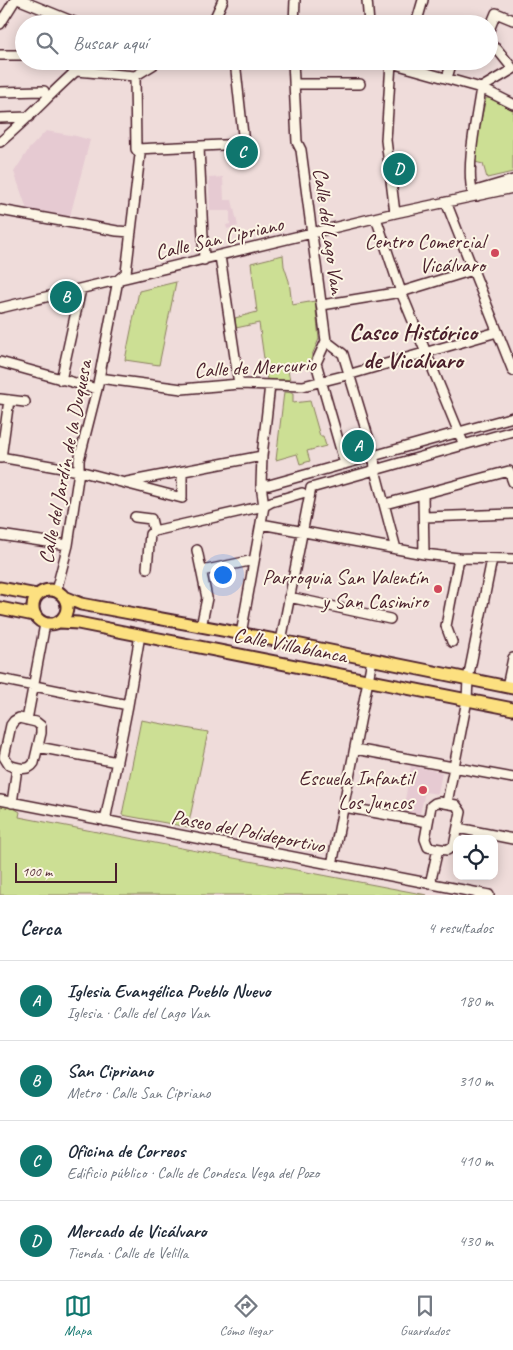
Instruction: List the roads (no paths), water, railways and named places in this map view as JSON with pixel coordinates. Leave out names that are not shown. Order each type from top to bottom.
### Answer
[{"type":"main road","points":[[0,588],[37,595]]},
{"type":"main road","points":[[46,590],[60,594],[67,610],[60,622],[45,624],[38,621],[34,615],[32,604],[37,595],[46,590]]},
{"type":"main road","name":"Calle Villablanca","points":[[60,594],[81,604],[281,641],[510,688]]},
{"type":"main road","points":[[0,608],[34,615]]},
{"type":"main road","name":"Calle Villablanca","points":[[60,622],[77,622],[513,708]]},
{"type":"street","points":[[0,24],[15,0]]},
{"type":"street","points":[[20,0],[57,15]]},
{"type":"street","points":[[216,15],[223,0]]},
{"type":"street","points":[[294,15],[295,0]]},
{"type":"street","points":[[367,0],[368,15]]},
{"type":"street","points":[[419,15],[423,0]]},
{"type":"street","points":[[495,15],[496,13],[513,20]]},
{"type":"street","points":[[481,88],[513,69],[498,50]]},
{"type":"street","points":[[0,55],[15,55]]},
{"type":"street","points":[[0,142],[76,71],[135,76],[144,70]]},
{"type":"street","points":[[136,149],[244,144],[236,70]]},
{"type":"street","name":"Calle del Lago Van","points":[[293,70],[297,142],[301,150],[326,342]]},
{"type":"street","points":[[387,70],[386,140],[395,213]]},
{"type":"street","points":[[423,70],[481,88],[513,104]]},
{"type":"street","points":[[447,78],[449,70]]},
{"type":"street","name":"Calle del Jardín de la Duquesa","points":[[60,594],[79,471],[78,460],[97,389],[118,280],[126,273],[140,155],[136,149],[135,76]]},
{"type":"street","points":[[294,84],[360,84]]},
{"type":"street","points":[[475,194],[472,148],[481,88]]},
{"type":"street","points":[[0,92],[44,91]]},
{"type":"street","points":[[0,118],[30,116]]},
{"type":"street","points":[[199,147],[204,260]]},
{"type":"street","name":"Calle San Cipriano","points":[[0,308],[446,202],[513,180]]},
{"type":"street","name":"Calle San Cipriano","points":[[475,194],[513,188]]},
{"type":"street","points":[[446,202],[513,371]]},
{"type":"street","points":[[0,210],[131,232]]},
{"type":"street","points":[[376,218],[401,292],[464,445]]},
{"type":"street","points":[[220,256],[239,384]]},
{"type":"street","points":[[322,306],[401,292],[473,270]]},
{"type":"street","points":[[61,380],[81,289]]},
{"type":"street","name":"Calle de Mercurio","points":[[99,378],[182,389],[239,384],[304,386],[497,332]]},
{"type":"street","points":[[345,464],[316,362],[326,342],[344,354],[351,374],[374,456],[375,470],[396,549]]},
{"type":"street","points":[[0,362],[97,389]]},
{"type":"street","points":[[241,634],[264,506],[262,456],[270,385]]},
{"type":"street","points":[[25,402],[4,399],[1,458],[79,471],[182,498],[182,472]]},
{"type":"street","points":[[262,488],[513,417]]},
{"type":"street","points":[[311,488],[513,431]]},
{"type":"street","points":[[124,482],[262,456]]},
{"type":"street","points":[[385,504],[509,471],[513,482]]},
{"type":"street","points":[[281,641],[311,488],[304,475]]},
{"type":"street","points":[[147,568],[150,534],[154,531],[264,506],[271,502],[302,493]]},
{"type":"street","points":[[423,494],[424,554]]},
{"type":"street","points":[[424,517],[513,514]]},
{"type":"street","points":[[135,517],[151,519],[154,531]]},
{"type":"street","points":[[261,524],[424,554],[459,558],[513,560]]},
{"type":"street","points":[[0,535],[68,544]]},
{"type":"street","points":[[198,550],[207,598],[201,627]]},
{"type":"street","points":[[452,642],[446,626],[459,558]]},
{"type":"street","points":[[447,803],[467,700],[468,679],[492,559]]},
{"type":"street","points":[[202,571],[254,560]]},
{"type":"street","points":[[289,597],[390,619]]},
{"type":"street","points":[[27,720],[45,624]]},
{"type":"street","points":[[106,821],[140,635]]},
{"type":"street","points":[[510,688],[513,658]]},
{"type":"street","points":[[332,865],[372,660]]},
{"type":"street","points":[[0,679],[128,705]]},
{"type":"street","points":[[19,718],[27,720],[36,722],[41,726],[41,733],[32,767],[27,769],[17,768],[5,762],[3,740],[14,720],[19,718]]},
{"type":"street","points":[[38,747],[116,762]]},
{"type":"street","points":[[355,749],[513,778]]},
{"type":"street","points":[[12,802],[17,768]]},
{"type":"street","name":"Paseo del Polideportivo","points":[[0,800],[489,895]]},
{"type":"street","points":[[435,803],[447,803],[456,805],[460,808],[461,812],[454,846],[447,850],[428,847],[425,843],[431,806],[435,803]]},
{"type":"street","points":[[344,807],[428,822]]},
{"type":"street","points":[[458,828],[513,839]]},
{"type":"street","points":[[430,884],[438,849]]},
{"type":"place","name":"Oficina de Correos","points":[[242,152]]},
{"type":"place","name":"Mercado de Vicálvaro","points":[[399,169]]},
{"type":"place","name":"Centro Comercial Vicálvaro","points":[[495,253]]},
{"type":"place","name":"San Cipriano","points":[[66,297]]},
{"type":"place","name":"Iglesia Evangélica Pueblo Nuevo","points":[[358,446]]},
{"type":"place","name":"Parroquia San Valentín y San Casimiro","points":[[438,589]]},
{"type":"place","name":"Escuela Infantil Los Juncos","points":[[423,790]]},
{"type":"district","name":"Casco Histórico de Vicálvaro","points":[[413,346]]}]
